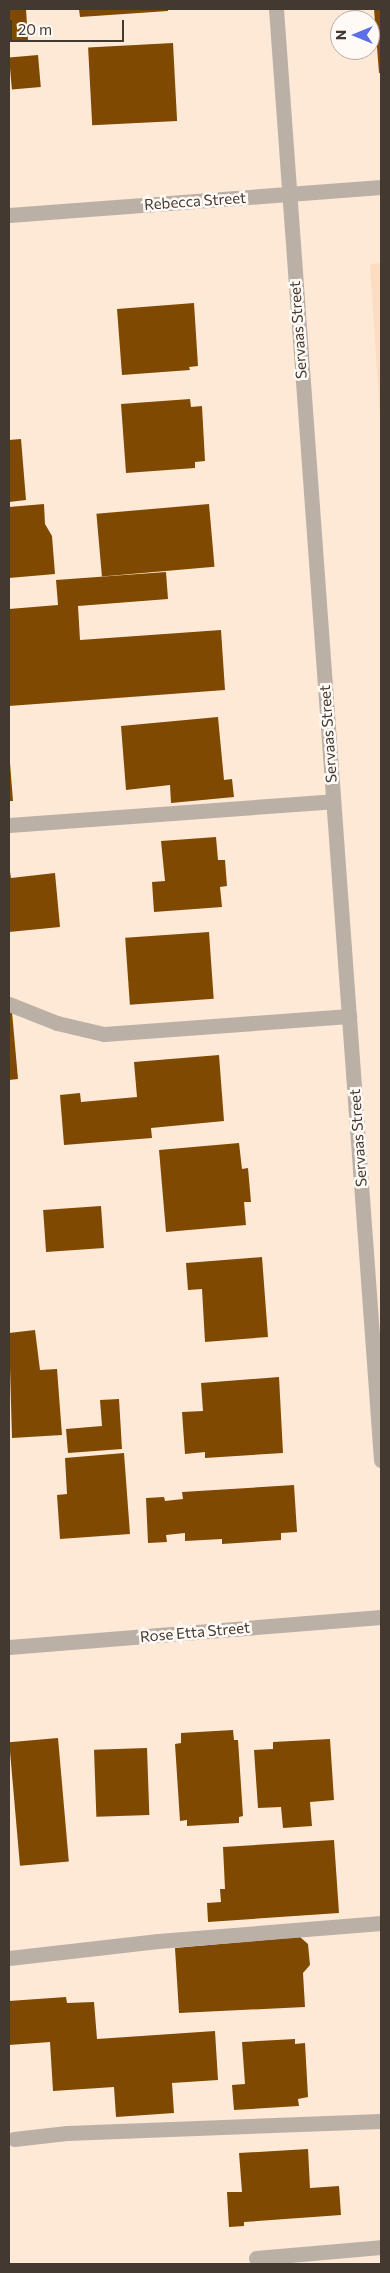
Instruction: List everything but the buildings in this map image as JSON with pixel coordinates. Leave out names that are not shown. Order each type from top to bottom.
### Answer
[{"type":"street","name":"Servaas Street","points":[[276,9],[381,1460]]},
{"type":"street","name":"Rebecca Street","points":[[9,215],[381,187]]},
{"type":"street","points":[[9,826],[333,801]]},
{"type":"street","points":[[9,1004],[57,1024],[104,1034],[349,1016]]},
{"type":"street","name":"Rose Etta Street","points":[[9,1647],[381,1617]]},
{"type":"street","points":[[9,1958],[158,1941],[381,1923]]},
{"type":"street","points":[[14,2139],[67,2133],[381,2121]]},
{"type":"street","points":[[256,2258],[381,2247]]},
{"type":"shaded area","points":[[381,263],[381,433],[370,264]]}]
